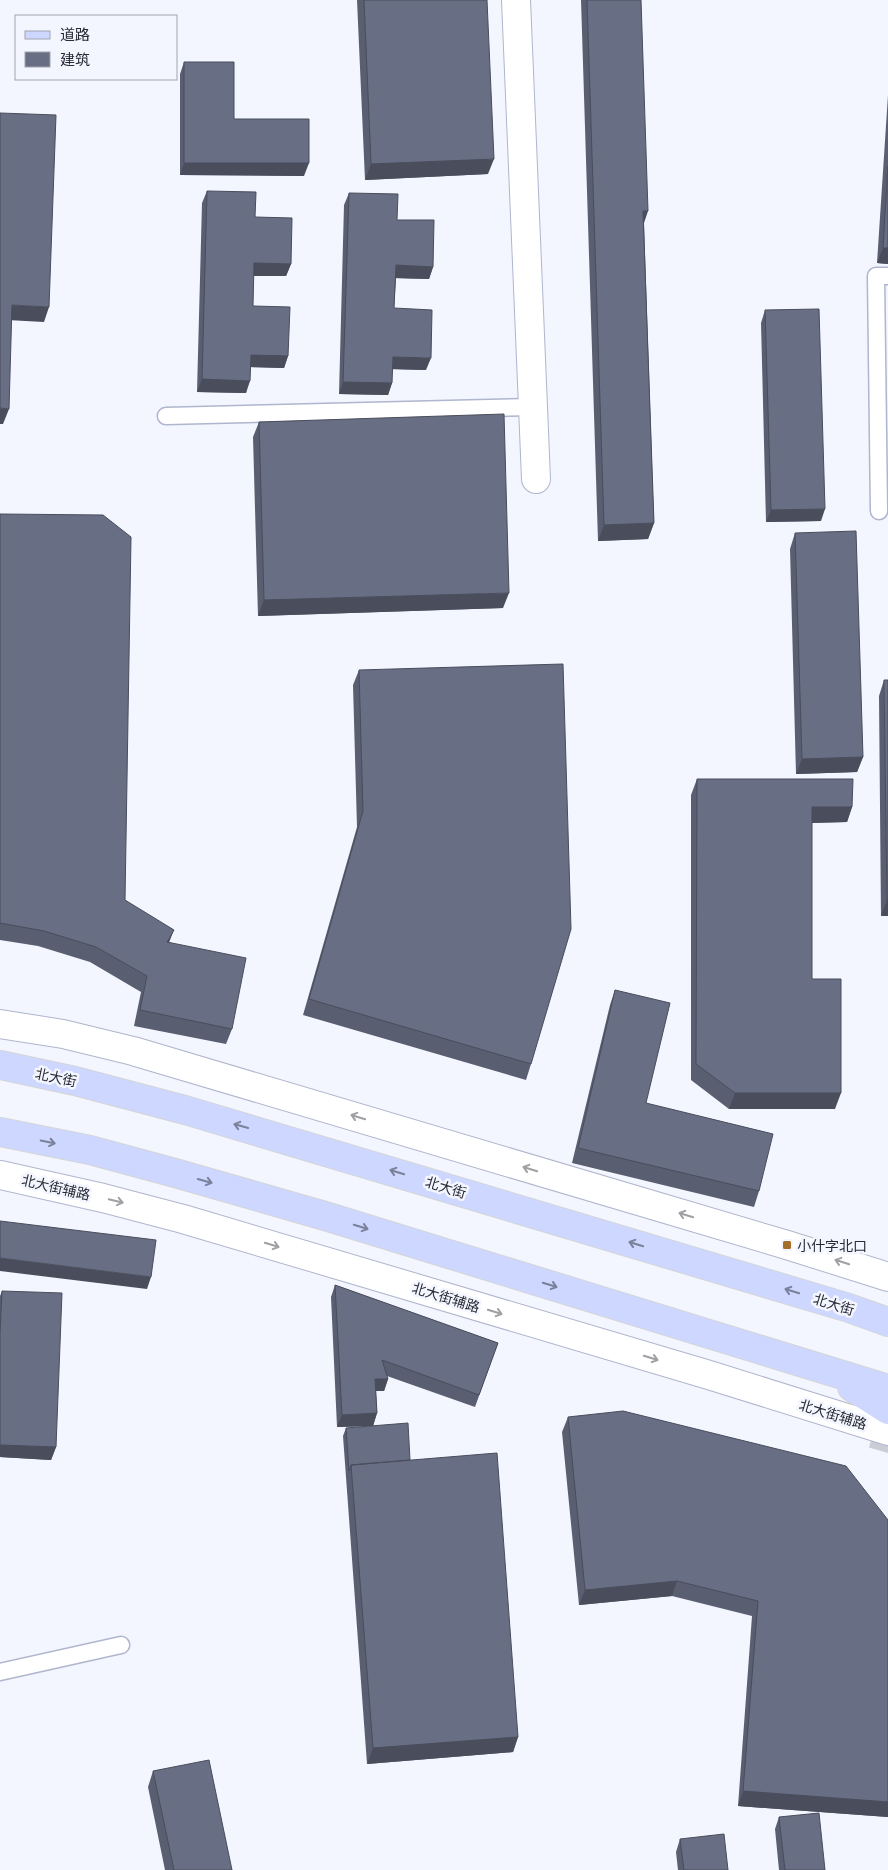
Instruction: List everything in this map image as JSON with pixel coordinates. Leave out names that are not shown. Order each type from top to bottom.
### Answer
[{"type":"main road","name":"北大街","points":[[0,1065],[75,1081],[186,1110],[849,1308],[888,1322]]},
{"type":"main road","points":[[0,1132],[90,1150],[194,1178],[344,1222],[888,1389]]},
{"type":"main road","points":[[849,1308],[888,1313]]},
{"type":"main road","points":[[819,1367],[888,1410]]},
{"type":"street","points":[[516,0],[536,479]]},
{"type":"street","points":[[0,1024],[63,1034],[133,1051],[888,1277]]},
{"type":"street","name":"北大街辅路","points":[[0,1175],[103,1198],[192,1222],[709,1376],[888,1432]]},
{"type":"lane","points":[[879,510],[876,276],[888,276]]},
{"type":"lane","points":[[166,416],[533,407]]},
{"type":"lane","points":[[0,1672],[122,1645]]},
{"type":"building","points":[[364,0],[487,0],[494,159],[371,164]]},
{"type":"building","points":[[587,0],[641,0],[648,211],[643,211],[654,523],[604,525]]},
{"type":"building","points":[[184,62],[234,62],[234,119],[309,119],[309,163],[184,163]]},
{"type":"building","points":[[0,113],[56,115],[49,307],[12,305],[9,409],[0,408]]},
{"type":"building","points":[[888,166],[888,248],[883,248]]},
{"type":"building","points":[[207,191],[256,192],[255,217],[292,218],[291,264],[254,263],[253,306],[290,307],[288,356],[251,355],[250,381],[202,379]]},
{"type":"building","points":[[349,193],[398,194],[397,220],[434,220],[433,267],[396,265],[394,308],[432,310],[431,358],[393,357],[392,383],[343,382]]},
{"type":"building","points":[[819,309],[825,509],[771,510],[765,310]]},
{"type":"building","points":[[504,414],[509,593],[264,600],[259,422]]},
{"type":"building","points":[[0,514],[103,515],[131,537],[125,900],[174,930],[167,942],[246,958],[232,1029],[140,1010],[147,976],[96,947],[44,931],[0,923]]},
{"type":"building","points":[[856,531],[863,757],[802,759],[795,533]]},
{"type":"building","points":[[563,664],[571,929],[531,1064],[309,999],[363,811],[359,670]]},
{"type":"building","points":[[884,680],[888,680],[888,900],[887,900]]},
{"type":"building","points":[[697,779],[853,779],[852,807],[812,807],[812,979],[841,979],[841,1093],[735,1093],[696,1064]]},
{"type":"building","points":[[615,990],[670,1003],[646,1103],[773,1134],[759,1191],[578,1148]]},
{"type":"building","points":[[0,1221],[156,1240],[151,1277],[0,1258]]},
{"type":"building","points":[[335,1285],[498,1343],[479,1395],[382,1360],[388,1379],[375,1379],[377,1413],[342,1415]]},
{"type":"building","points":[[2,1291],[62,1293],[56,1447],[0,1445]]},
{"type":"building","points":[[623,1411],[846,1466],[888,1520],[888,1802],[743,1791],[758,1601],[677,1581],[585,1590],[568,1417]]},
{"type":"building","points":[[408,1423],[410,1460],[351,1465],[349,1471],[346,1428]]},
{"type":"building","points":[[497,1453],[518,1737],[373,1748],[351,1465]]},
{"type":"building","points":[[209,1760],[232,1870],[174,1870],[153,1771]]},
{"type":"building","points":[[819,1813],[825,1870],[785,1870],[779,1817]]},
{"type":"building","points":[[724,1834],[728,1870],[684,1870],[680,1839]]},
{"type":"tunnel","points":[[888,1427],[880,1454],[888,1457]]},
{"type":"place","name":"小什字北口","points":[[787,1245]]}]
